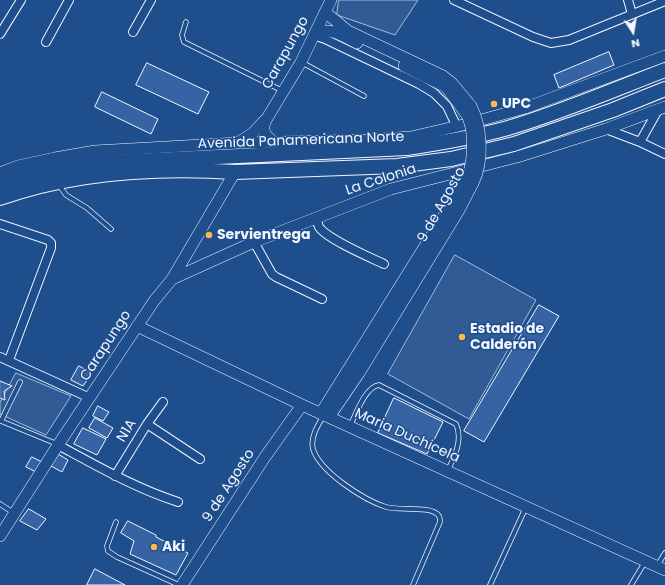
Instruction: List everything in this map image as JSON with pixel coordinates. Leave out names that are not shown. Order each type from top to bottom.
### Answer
[{"type":"highway","name":"Avenida Panamericana Norte","points":[[0,184],[41,172],[91,163],[407,148],[442,143],[508,128],[665,70]]},
{"type":"highway","name":"Avenida Panamericana Norte","points":[[0,198],[57,182],[85,177],[150,171],[235,172],[398,166],[451,159],[514,144],[613,110],[665,89]]},
{"type":"main road","name":"Carapungo","points":[[238,143],[253,133],[266,120],[300,62],[331,0]]},
{"type":"main road","name":"9 de Agosto","points":[[324,415],[469,183],[472,146],[471,130],[466,106],[452,83],[444,76],[348,31],[325,12]]},
{"type":"main road","name":"9 de Agosto","points":[[315,34],[323,30],[333,32],[439,82],[466,106]]},
{"type":"main road","name":"Avenida Panamericana Norte","points":[[0,173],[18,166],[95,151],[238,143],[368,140],[411,137],[457,127],[525,108],[665,56]]},
{"type":"main road","points":[[606,129],[662,108]]},
{"type":"main road","points":[[266,120],[263,128],[266,135],[273,142]]},
{"type":"main road","name":"La Colonia","points":[[172,279],[254,242],[391,189],[517,157],[606,129]]},
{"type":"main road","name":"Carapungo","points":[[0,536],[137,326],[154,301],[172,279],[235,172]]},
{"type":"main road","name":"Maria Duchicela","points":[[137,326],[302,405],[661,568]]},
{"type":"main road","name":"9 de Agosto","points":[[181,585],[265,457],[302,405]]},
{"type":"street","points":[[0,34],[21,0]]},
{"type":"street","points":[[46,42],[69,0]]},
{"type":"street","points":[[133,32],[151,0]]},
{"type":"street","points":[[454,0],[533,37],[551,43],[569,40],[665,1]]},
{"type":"street","points":[[628,0],[632,14]]},
{"type":"street","points":[[315,34],[419,84],[434,93],[447,106],[457,127]]},
{"type":"street","points":[[640,142],[662,108]]},
{"type":"street","points":[[606,129],[640,142],[665,154]]},
{"type":"street","points":[[316,218],[319,227],[323,231],[348,247],[384,264]]},
{"type":"street","points":[[0,224],[48,240],[51,243],[51,248],[9,360]]},
{"type":"street","points":[[254,242],[272,274],[276,278],[322,299]]},
{"type":"street","points":[[0,357],[67,389],[90,398]]},
{"type":"street","name":"N1A","points":[[115,476],[147,424],[163,402]]},
{"type":"street","points":[[147,424],[200,459]]},
{"type":"street","points":[[58,445],[115,476],[178,502]]},
{"type":"lane","points":[[186,22],[182,35],[184,42],[283,91]]},
{"type":"lane","points":[[300,62],[364,96]]},
{"type":"lane","points":[[57,182],[66,195],[87,208],[111,228]]},
{"type":"lane","points":[[20,382],[1,421],[58,445]]},
{"type":"lane","points":[[350,427],[363,399],[372,387],[379,385],[456,424],[459,431],[457,448],[448,471]]},
{"type":"lane","points":[[324,415],[314,434],[313,448],[317,458],[324,468],[333,476],[360,494],[386,507],[423,509],[435,512],[438,515],[440,522],[413,585]]},
{"type":"lane","points":[[0,504],[15,514]]},
{"type":"lane","points":[[490,585],[526,507]]},
{"type":"lane","points":[[116,522],[107,546],[108,551],[117,557],[181,585]]},
{"type":"lane","points":[[661,568],[665,552]]},
{"type":"lane","points":[[631,585],[645,562]]},
{"type":"shaded area","points":[[339,0],[418,0],[395,35],[337,15]]},
{"type":"shaded area","name":"Estadio de Calderón","points":[[455,255],[536,300],[469,419],[388,374]]},
{"type":"shaded area","points":[[16,373],[71,396],[46,435],[0,414],[0,403]]},
{"type":"building","points":[[609,52],[614,65],[559,88],[554,75]]},
{"type":"building","points":[[147,63],[209,92],[198,114],[136,85]]},
{"type":"building","points":[[102,92],[158,119],[151,134],[95,107]]},
{"type":"building","name":"Estadio de Calderón","points":[[539,305],[559,316],[484,442],[464,431]]},
{"type":"building","points":[[79,366],[92,373],[83,386],[71,380]]},
{"type":"building","points":[[0,381],[12,386],[4,391],[5,400],[0,398]]},
{"type":"building","points":[[394,398],[443,422],[427,454],[378,433]]},
{"type":"building","points":[[98,406],[109,412],[103,421],[93,416]]},
{"type":"building","points":[[95,418],[113,428],[107,438],[89,428]]},
{"type":"building","points":[[83,428],[106,439],[97,455],[74,444]]},
{"type":"building","points":[[58,454],[68,460],[62,472],[51,466]]},
{"type":"building","points":[[32,457],[44,463],[38,473],[26,467]]},
{"type":"building","points":[[29,509],[46,519],[37,530],[20,521]]},
{"type":"building","name":"Aki","points":[[128,521],[188,553],[176,575],[130,554],[134,541],[121,533]]},
{"type":"building","points":[[95,569],[125,585],[87,585]]},
{"type":"place","name":"UPC","points":[[494,104]]},
{"type":"place","name":"Servientrega","points":[[209,235]]},
{"type":"place","name":"Estadio de Calderón","points":[[462,337]]},
{"type":"place","name":"Aki","points":[[154,547]]}]
